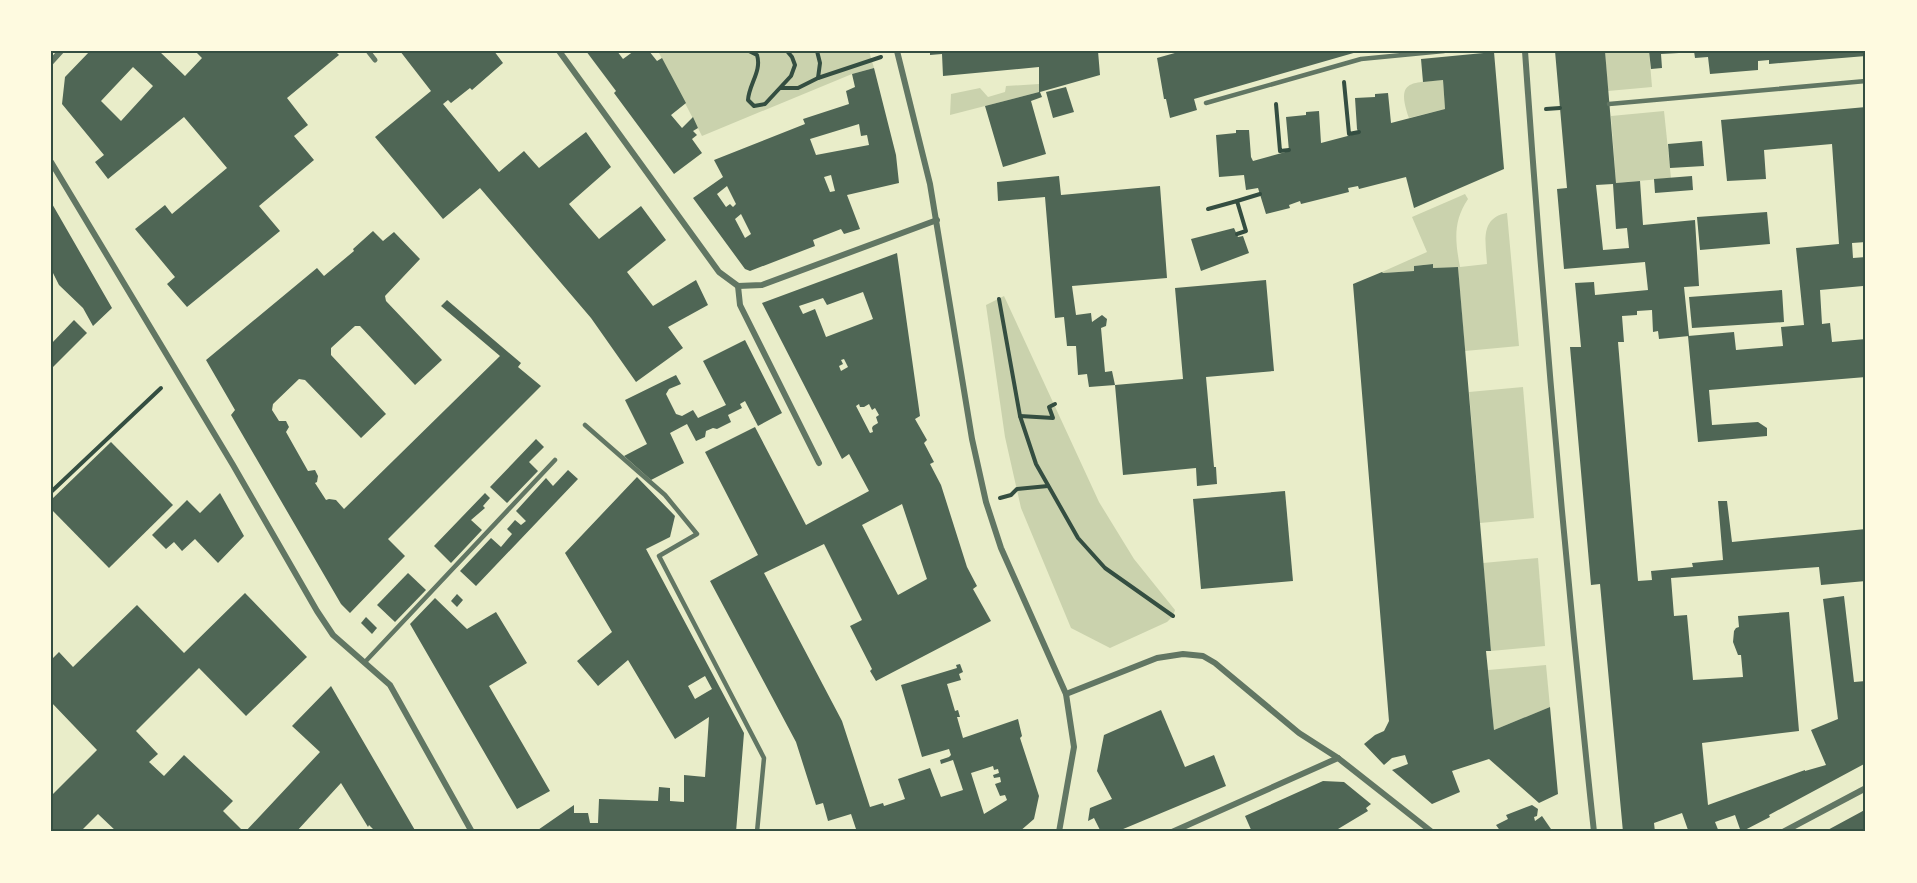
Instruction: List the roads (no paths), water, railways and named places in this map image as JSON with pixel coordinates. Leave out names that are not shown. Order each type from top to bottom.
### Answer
[{"type":"street","points":[[51,62],[61,51]]},
{"type":"street","points":[[368,51],[375,60]]},
{"type":"street","points":[[559,51],[719,272],[738,286],[762,285],[937,220]]},
{"type":"street","points":[[897,51],[937,220],[972,439],[986,502],[1001,548],[1066,694],[1074,747],[1059,832]]},
{"type":"street","points":[[1525,51],[1548,351],[1594,832]]},
{"type":"street","points":[[51,162],[317,611],[333,635],[390,686],[472,832]]},
{"type":"street","points":[[738,286],[740,305],[819,463]]},
{"type":"street","points":[[1066,694],[1157,658],[1183,654],[1203,657],[1215,663],[1299,733],[1338,758],[1432,832]]},
{"type":"street","points":[[1172,832],[1338,758]]},
{"type":"street","points":[[1783,832],[1866,788]]},
{"type":"lane","points":[[1206,103],[1361,58],[1444,51]]},
{"type":"lane","points":[[1609,104],[1866,81]]},
{"type":"lane","points":[[585,425],[665,495],[697,534],[659,556],[764,758],[757,832]]},
{"type":"lane","points":[[365,662],[555,460]]}]
